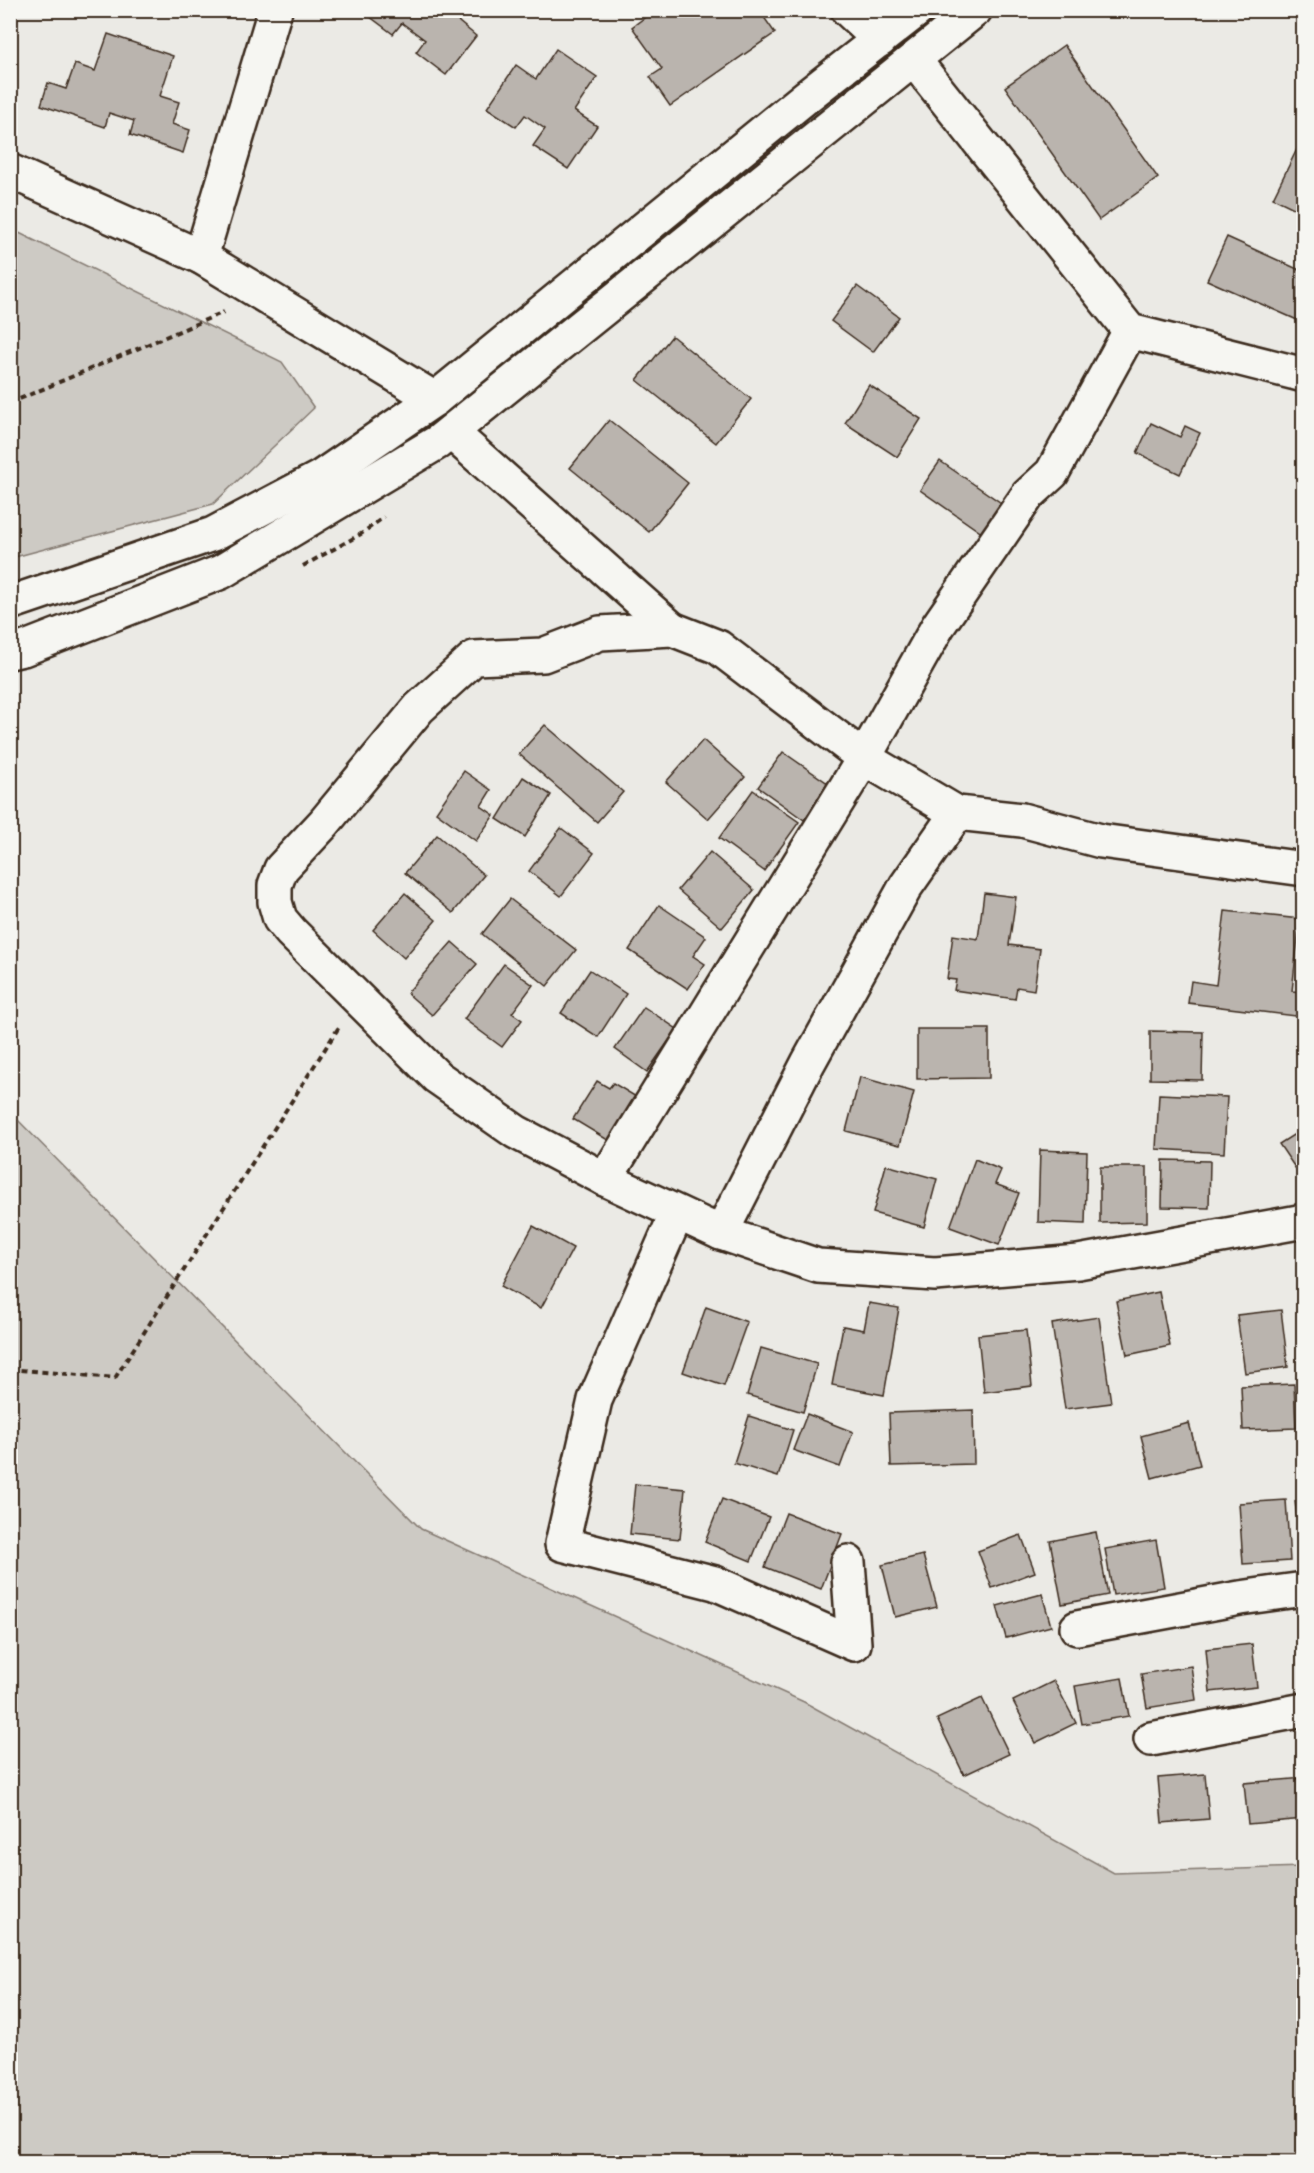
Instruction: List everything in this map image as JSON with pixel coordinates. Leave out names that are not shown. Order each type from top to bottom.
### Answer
[{"type":"street","points":[[201,257],[275,10]]},
{"type":"street","points":[[848,10],[880,40]]},
{"type":"street","points":[[10,603],[213,534],[321,477],[435,399],[806,97],[917,10]]},
{"type":"street","points":[[10,652],[34,645],[221,572],[438,442],[975,10]]},
{"type":"street","points":[[914,60],[1130,331],[1304,375]]},
{"type":"street","points":[[10,171],[201,257],[435,399]]},
{"type":"street","points":[[604,1179],[864,758],[938,626],[1028,495],[1052,473],[1130,331]]},
{"type":"street","points":[[451,432],[672,630],[718,647],[864,758],[957,813],[1022,820],[1101,841],[1247,863],[1304,869]]},
{"type":"street","points":[[672,630],[600,633],[543,655],[474,658],[419,708],[324,823],[281,869],[275,885],[275,902],[280,918],[291,932],[437,1077],[516,1132],[604,1179],[721,1233],[818,1266],[935,1274],[1077,1262],[1304,1221]]},
{"type":"street","points":[[721,1233],[808,1063],[906,886],[957,813]]},
{"type":"street","points":[[677,1213],[596,1400],[562,1544],[715,1583],[854,1644],[848,1562]]},
{"type":"street","points":[[1077,1628],[1240,1598],[1304,1589]]},
{"type":"street","points":[[1151,1738],[1304,1710]]},
{"type":"path","points":[[10,403],[263,295]]},
{"type":"path","points":[[10,1369],[116,1378],[358,998]]},
{"type":"shaded area","points":[[11,229],[282,362],[314,408],[213,504],[11,558]]},
{"type":"shaded area","points":[[11,1113],[421,1529],[804,1702],[1114,1873],[1303,1867],[1303,2162],[11,2162]]},
{"type":"building","points":[[367,10],[456,10],[452,16],[476,36],[446,75],[416,52],[425,40],[402,23],[393,34],[365,13]]},
{"type":"building","points":[[655,10],[759,10],[775,33],[670,106],[650,77],[662,69],[632,27]]},
{"type":"building","points":[[108,34],[173,56],[160,96],[179,102],[172,124],[190,130],[183,153],[130,135],[134,121],[109,113],[105,127],[41,105],[48,83],[66,89],[75,64],[95,71]]},
{"type":"building","points":[[1064,45],[1158,178],[1099,220],[1005,87]]},
{"type":"building","points":[[556,49],[597,77],[574,111],[597,126],[568,169],[533,146],[545,129],[525,115],[516,127],[487,108],[516,65],[536,79]]},
{"type":"building","points":[[1304,135],[1304,213],[1273,198]]},
{"type":"building","points":[[1227,237],[1304,272],[1304,323],[1207,280]]},
{"type":"building","points":[[857,286],[899,317],[873,352],[831,321]]},
{"type":"building","points":[[672,336],[751,399],[716,443],[637,380]]},
{"type":"building","points":[[869,385],[921,419],[897,457],[845,423]]},
{"type":"building","points":[[609,420],[688,483],[649,532],[570,468]]},
{"type":"building","points":[[1151,423],[1180,437],[1185,426],[1200,433],[1180,474],[1137,453]]},
{"type":"building","points":[[940,461],[1007,507],[986,536],[920,490]]},
{"type":"building","points":[[545,725],[623,792],[597,822],[519,754]]},
{"type":"building","points":[[703,740],[745,777],[708,819],[666,782]]},
{"type":"building","points":[[783,752],[829,784],[804,820],[758,787]]},
{"type":"building","points":[[464,771],[491,790],[481,806],[494,815],[476,841],[436,812]]},
{"type":"building","points":[[523,777],[551,795],[525,837],[497,819]]},
{"type":"building","points":[[753,790],[799,822],[764,871],[719,838]]},
{"type":"building","points":[[561,828],[594,853],[561,896],[529,871]]},
{"type":"building","points":[[437,835],[484,875],[453,913],[405,873]]},
{"type":"building","points":[[710,852],[754,890],[722,928],[678,890]]},
{"type":"building","points":[[405,893],[436,920],[404,958],[373,930]]},
{"type":"building","points":[[984,893],[1016,897],[1009,945],[1040,949],[1034,990],[1017,987],[1015,999],[954,990],[956,980],[947,979],[953,935],[978,939]]},
{"type":"building","points":[[510,899],[576,950],[547,986],[482,934]]},
{"type":"building","points":[[659,905],[706,937],[693,956],[705,964],[688,989],[629,950]]},
{"type":"building","points":[[1225,911],[1300,919],[1292,991],[1304,992],[1304,1017],[1188,1003],[1191,981],[1216,985]]},
{"type":"building","points":[[452,942],[477,964],[432,1015],[407,993]]},
{"type":"building","points":[[504,964],[533,985],[512,1013],[522,1020],[502,1047],[464,1019]]},
{"type":"building","points":[[590,970],[626,994],[598,1037],[561,1013]]},
{"type":"building","points":[[644,1007],[677,1029],[647,1072],[615,1049]]},
{"type":"building","points":[[917,1029],[989,1029],[989,1078],[917,1079]]},
{"type":"building","points":[[1150,1031],[1203,1032],[1202,1080],[1150,1079]]},
{"type":"building","points":[[860,1077],[914,1092],[900,1145],[846,1131]]},
{"type":"building","points":[[597,1081],[609,1088],[613,1083],[643,1101],[616,1145],[573,1119]]},
{"type":"building","points":[[1159,1094],[1227,1097],[1224,1153],[1156,1149]]},
{"type":"building","points":[[1304,1128],[1304,1181],[1279,1144]]},
{"type":"building","points":[[1040,1150],[1087,1152],[1085,1224],[1038,1222]]},
{"type":"building","points":[[975,1159],[1001,1170],[995,1184],[1019,1193],[999,1245],[950,1227]]},
{"type":"building","points":[[1163,1160],[1210,1161],[1209,1208],[1162,1207]]},
{"type":"building","points":[[886,1165],[937,1179],[924,1227],[873,1213]]},
{"type":"building","points":[[1100,1167],[1147,1167],[1147,1222],[1100,1223]]},
{"type":"building","points":[[533,1226],[573,1248],[541,1308],[501,1286]]},
{"type":"building","points":[[1159,1292],[1170,1346],[1127,1355],[1116,1301]]},
{"type":"building","points":[[869,1303],[899,1308],[884,1395],[832,1385],[843,1326],[864,1330]]},
{"type":"building","points":[[706,1307],[747,1322],[724,1386],[683,1372]]},
{"type":"building","points":[[1281,1310],[1288,1367],[1245,1373],[1237,1315]]},
{"type":"building","points":[[1099,1317],[1111,1403],[1065,1409],[1052,1324]]},
{"type":"building","points":[[1026,1330],[1032,1386],[984,1392],[978,1335]]},
{"type":"building","points":[[761,1348],[817,1364],[803,1412],[747,1395]]},
{"type":"building","points":[[1294,1384],[1296,1428],[1243,1430],[1241,1386]]},
{"type":"building","points":[[973,1410],[974,1464],[891,1466],[889,1413]]},
{"type":"building","points":[[807,1414],[853,1432],[840,1467],[793,1450]]},
{"type":"building","points":[[749,1416],[793,1430],[778,1477],[734,1463]]},
{"type":"building","points":[[1189,1423],[1200,1465],[1152,1478],[1141,1436]]},
{"type":"building","points":[[635,1484],[685,1489],[680,1539],[630,1534]]},
{"type":"building","points":[[722,1499],[769,1517],[751,1561],[705,1542]]},
{"type":"building","points":[[1286,1500],[1290,1561],[1243,1564],[1239,1503]]},
{"type":"building","points":[[1304,1500],[1304,1555],[1301,1555],[1295,1501]]},
{"type":"building","points":[[786,1513],[842,1534],[821,1589],[765,1567]]},
{"type":"building","points":[[1096,1532],[1108,1595],[1062,1604],[1050,1541]]},
{"type":"building","points":[[1021,1535],[1035,1572],[992,1588],[978,1551]]},
{"type":"building","points":[[1156,1540],[1164,1587],[1113,1595],[1105,1549]]},
{"type":"building","points":[[923,1555],[937,1607],[895,1617],[882,1565]]},
{"type":"building","points":[[1042,1594],[1051,1626],[1006,1638],[997,1606]]},
{"type":"building","points":[[1252,1644],[1257,1687],[1210,1692],[1206,1649]]},
{"type":"building","points":[[1191,1666],[1196,1700],[1147,1708],[1141,1674]]},
{"type":"building","points":[[1122,1678],[1129,1716],[1082,1724],[1075,1686]]},
{"type":"building","points":[[1054,1681],[1076,1723],[1035,1743],[1013,1701]]},
{"type":"building","points":[[982,1698],[1009,1754],[964,1775],[937,1719]]},
{"type":"building","points":[[1205,1774],[1209,1819],[1162,1823],[1158,1778]]},
{"type":"building","points":[[1304,1778],[1304,1819],[1248,1824],[1244,1783]]}]
